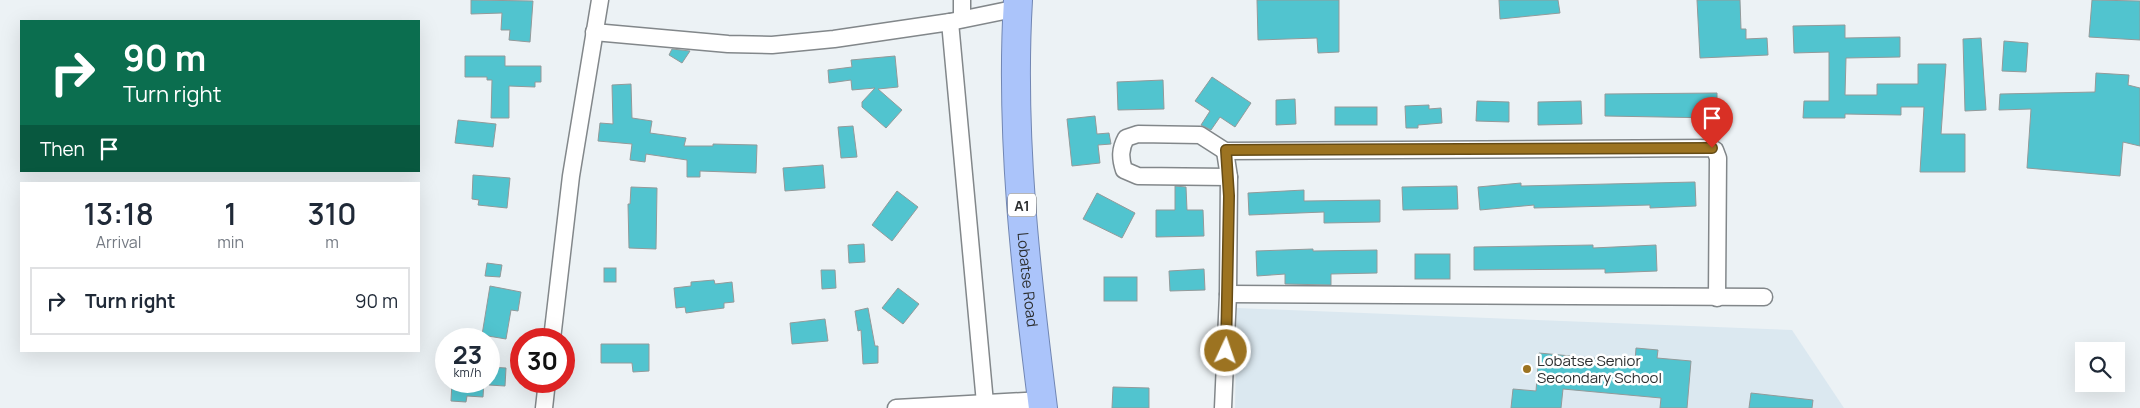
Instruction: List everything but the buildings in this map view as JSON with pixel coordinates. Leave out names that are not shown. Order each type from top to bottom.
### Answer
[{"type":"highway","name":"Lobatse Road","points":[[1018,4],[1017,113],[1021,193],[1029,293],[1043,404]]},
{"type":"street","points":[[553,328],[571,176],[600,0]]},
{"type":"street","points":[[962,0],[956,20],[985,403]]},
{"type":"street","points":[[594,32],[728,44],[772,45],[834,40],[956,20],[1018,4]]},
{"type":"street","points":[[1229,177],[1138,176],[1124,170],[1121,160],[1122,147],[1126,138],[1133,134],[1200,134],[1226,150],[1712,148],[1717,153],[1718,158],[1717,298]]},
{"type":"street","points":[[1223,408],[1228,294],[1229,177],[1226,150]]},
{"type":"street","points":[[1228,294],[1764,297]]},
{"type":"street","points":[[544,408],[546,393]]},
{"type":"street","points":[[896,408],[985,403],[1043,404]]},
{"type":"shaded area","name":"Lobatse Senior Secondary School","points":[[1237,308],[1792,330],[1844,408],[1235,408]]},
{"type":"place","name":"Lobatse Senior Secondary School","points":[[1527,369]]},
{"type":"route","points":[[1226,351],[1229,196],[1226,150],[1712,148]]}]
